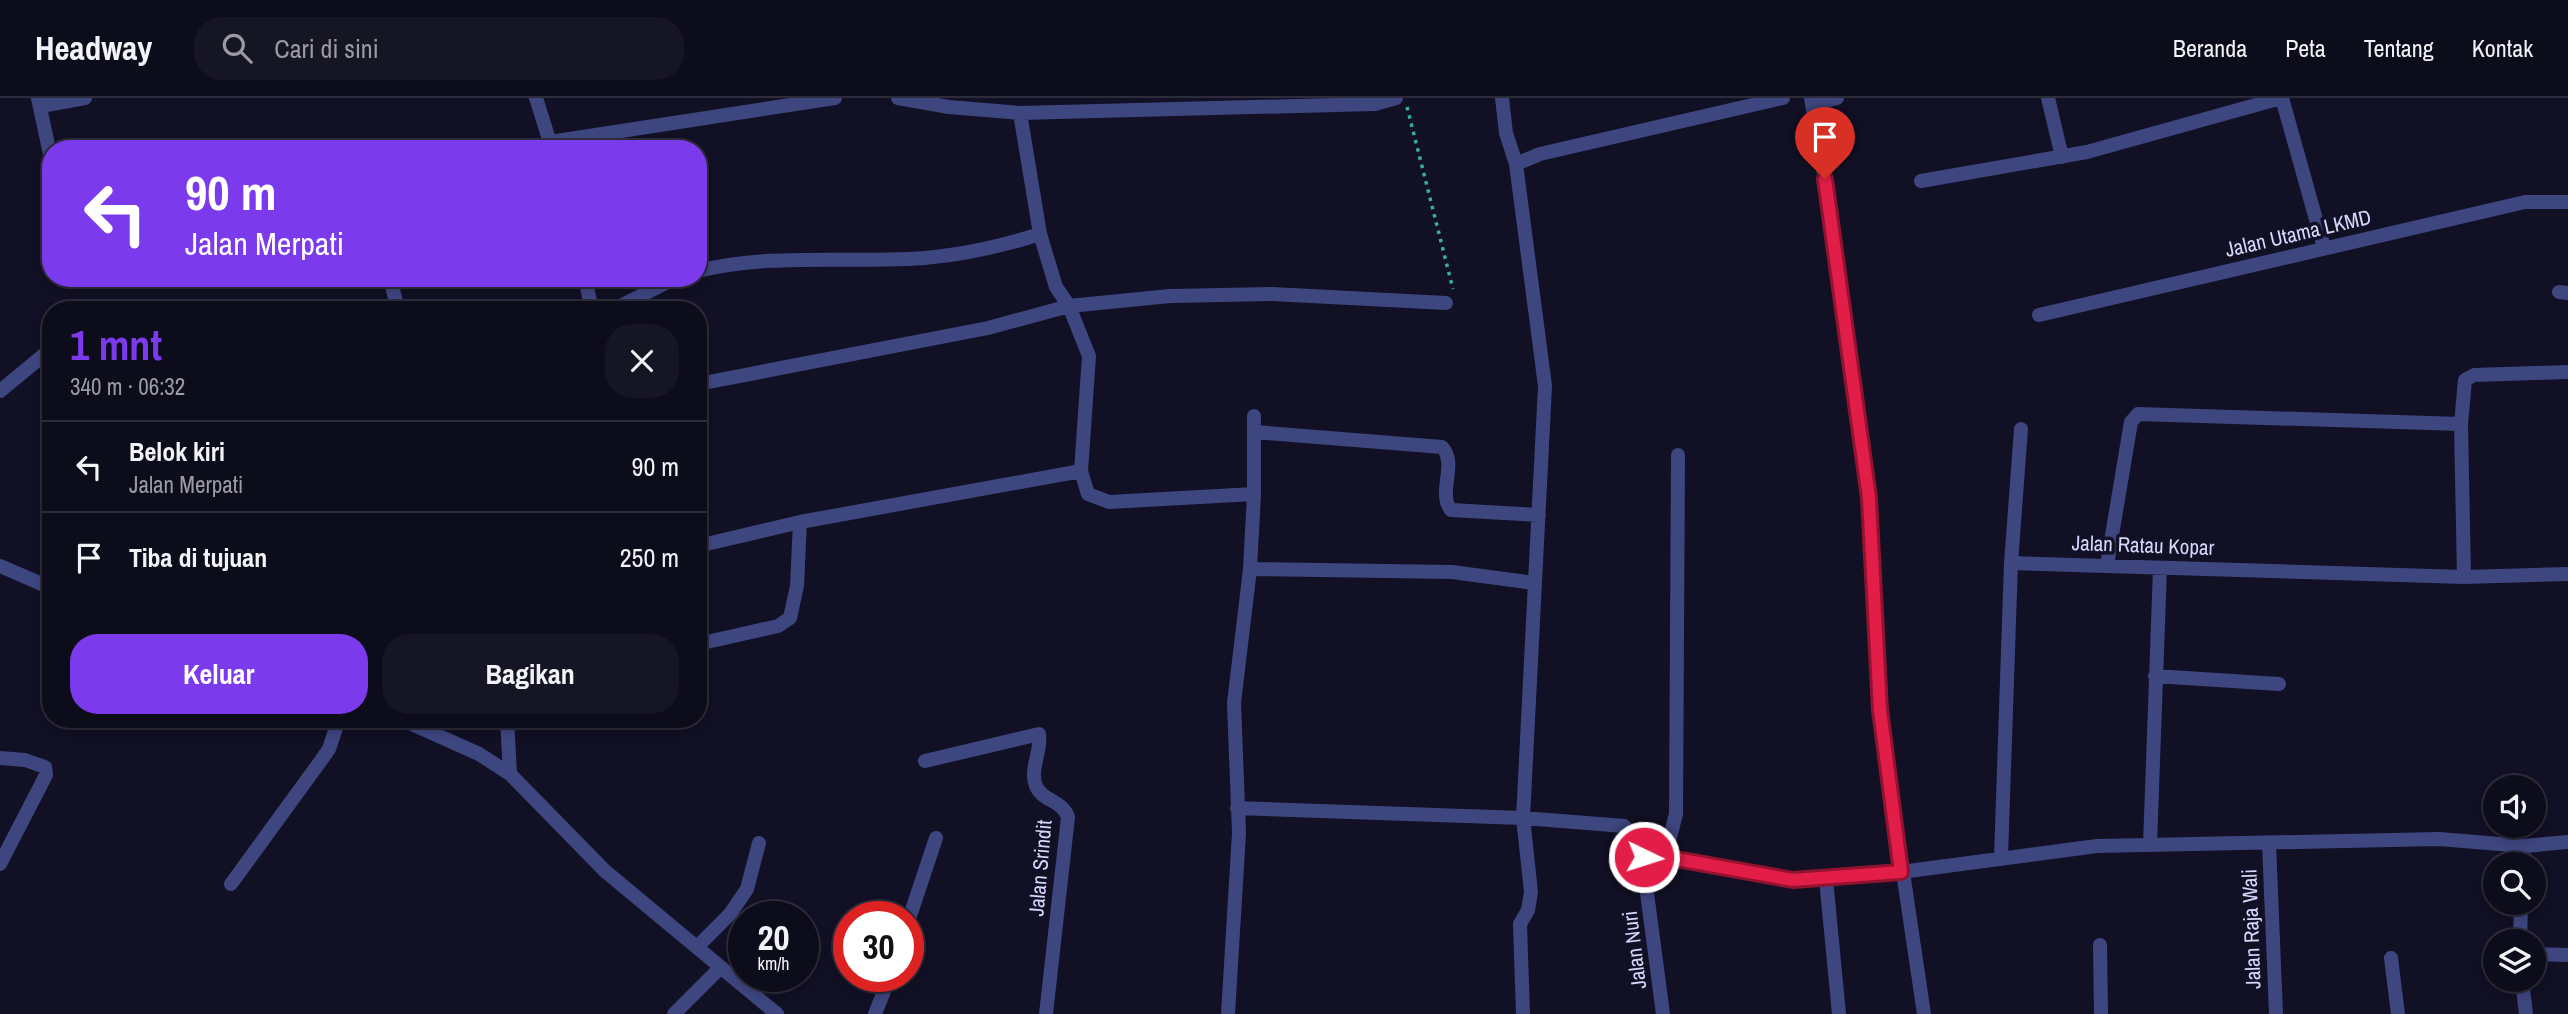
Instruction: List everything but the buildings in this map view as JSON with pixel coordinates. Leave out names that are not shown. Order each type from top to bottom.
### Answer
[{"type":"street","points":[[47,140],[39,102],[85,98]]},
{"type":"street","points":[[537,98],[549,140]]},
{"type":"street","points":[[586,140],[835,98]]},
{"type":"street","points":[[898,98],[948,102],[1020,113],[1375,104],[1396,98]]},
{"type":"street","points":[[1502,98],[1506,133],[1516,164],[1545,386],[1523,818],[1531,892],[1528,910],[1520,924],[1522,1014]]},
{"type":"street","points":[[1516,164],[1540,154],[1783,98]]},
{"type":"street","points":[[1837,98],[1812,101],[1869,498],[1880,710],[1901,872],[1924,1014]]},
{"type":"street","points":[[2048,98],[2062,157]]},
{"type":"street","points":[[1921,181],[2087,152],[2281,98],[2324,248]]},
{"type":"street","points":[[1020,113],[1040,234],[1056,287],[1069,306],[1089,356],[1082,471],[1088,494],[1109,502],[1254,494]]},
{"type":"street","name":"Jalan Utama LKMD","points":[[2039,315],[2525,202],[2568,202]]},
{"type":"street","points":[[707,270],[747,263],[954,255],[989,250],[1040,234]]},
{"type":"street","points":[[631,301],[658,287]]},
{"type":"street","points":[[707,382],[988,328],[1069,306],[1170,296],[1272,294],[1446,303]]},
{"type":"street","points":[[0,391],[42,356]]},
{"type":"street","points":[[2464,576],[2460,424],[2463,386],[2468,377],[2568,372]]},
{"type":"street","points":[[2107,565],[2131,422],[2138,414],[2460,424]]},
{"type":"street","points":[[1228,1014],[1237,808],[1234,703],[1250,569],[1254,416]]},
{"type":"street","points":[[2001,858],[2011,563],[2021,429]]},
{"type":"street","points":[[1255,432],[1442,447],[1448,457],[1447,501],[1451,510],[1539,515]]},
{"type":"street","points":[[1665,857],[1676,814],[1678,456]]},
{"type":"street","points":[[707,544],[800,522],[1082,471]]},
{"type":"street","points":[[707,642],[778,626],[790,618],[797,586],[800,522]]},
{"type":"street","name":"Jalan Ratau Kopar","points":[[2011,563],[2464,576],[2568,574]]},
{"type":"street","points":[[0,566],[42,584]]},
{"type":"street","points":[[2150,845],[2160,568]]},
{"type":"street","points":[[1250,569],[1452,572],[1534,583]]},
{"type":"street","points":[[2155,676],[2279,684]]},
{"type":"street","points":[[231,884],[317,766],[328,749],[336,728]]},
{"type":"street","points":[[421,728],[479,754],[510,774],[605,871],[777,1014]]},
{"type":"street","points":[[507,728],[510,774]]},
{"type":"street","name":"Jalan Srindit","points":[[925,761],[1039,734],[1034,782],[1042,794],[1065,808],[1068,817],[1046,1014]]},
{"type":"street","points":[[0,758],[38,763],[45,767],[46,775],[0,864]]},
{"type":"street","points":[[1237,808],[1523,818]]},
{"type":"street","name":"Jalan Nuri","points":[[1523,818],[1625,825],[1640,840],[1663,1014]]},
{"type":"street","points":[[915,901],[936,838]]},
{"type":"street","points":[[1644,857],[1665,857],[1770,878],[1826,879],[2098,846],[2439,839],[2524,846],[2568,842]]},
{"type":"street","points":[[697,947],[730,914],[747,888],[759,843]]},
{"type":"street","name":"Jalan Raja Wali","points":[[2269,843],[2276,1014]]},
{"type":"street","points":[[2524,846],[2524,852]]},
{"type":"street","points":[[1826,879],[1839,1014]]},
{"type":"street","points":[[2100,945],[2101,1014]]},
{"type":"street","points":[[2546,954],[2568,955]]},
{"type":"street","points":[[2391,958],[2398,1014]]},
{"type":"street","points":[[674,1014],[720,968]]},
{"type":"street","points":[[876,1014],[884,992]]},
{"type":"street","points":[[2523,992],[2526,1014]]},
{"type":"path","points":[[1405,98],[1453,281],[1452,298],[1446,303]]},
{"type":"route","points":[[1644,857],[1665,857],[1793,880],[1901,872],[1880,710],[1872,522],[1825,179]]}]
